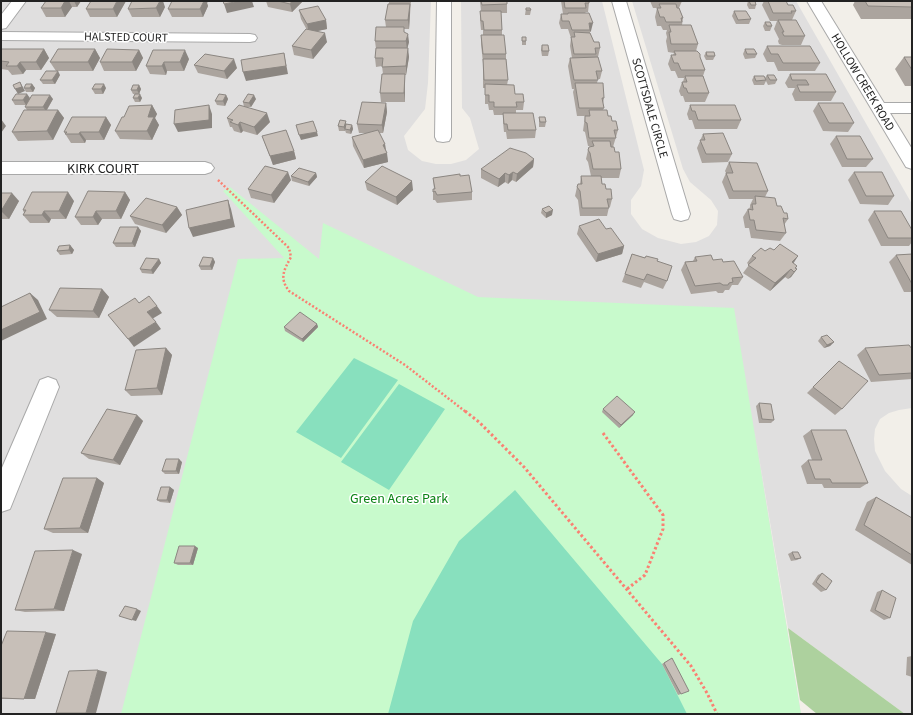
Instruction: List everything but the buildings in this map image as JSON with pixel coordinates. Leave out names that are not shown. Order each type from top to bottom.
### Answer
[{"type":"street","points":[[1,25],[19,1]]},
{"type":"street","points":[[443,137],[444,1]]},
{"type":"street","name":"SCOTTSDALE CIRCLE","points":[[619,1],[681,214]]},
{"type":"street","name":"HOLLOW CREEK ROAD","points":[[814,1],[912,163]]},
{"type":"street","name":"HALSTED COURT","points":[[1,36],[250,38]]},
{"type":"street","points":[[879,108],[912,108]]},
{"type":"street","points":[[894,133],[912,133]]},
{"type":"street","name":"KIRK COURT","points":[[1,168],[205,168]]},
{"type":"street","points":[[1,500],[48,387]]},
{"type":"path","points":[[205,168],[289,248],[291,257],[282,276],[283,284],[289,291],[405,365],[479,422],[524,467],[691,666],[707,693],[717,714]]},
{"type":"path","points":[[603,433],[663,515],[663,529],[649,566],[644,575],[627,589]]},
{"type":"shaded area","points":[[1,1],[431,1],[428,83],[425,109],[404,136],[408,150],[422,161],[436,164],[451,164],[466,160],[479,149],[470,118],[462,108],[461,1],[602,1],[644,170],[641,186],[631,200],[631,214],[642,229],[658,238],[681,244],[696,242],[709,236],[717,225],[718,211],[711,200],[690,182],[683,169],[632,1],[796,1],[912,204],[912,408],[889,413],[880,419],[875,429],[874,439],[875,451],[885,471],[901,489],[912,496],[912,714],[905,714],[788,628],[754,428],[801,714],[1,714]]},
{"type":"green space","name":"Green Acres Park","points":[[230,187],[319,259],[323,223],[478,297],[734,308],[801,714],[121,714],[238,259],[284,258],[223,191]]},
{"type":"green space","points":[[354,358],[398,380],[341,458],[296,432]]},
{"type":"green space","points":[[399,384],[445,409],[389,490],[341,462]]},
{"type":"green space","points":[[515,490],[662,664],[687,714],[388,714],[413,621],[459,541]]},
{"type":"green space","points":[[788,628],[905,714],[817,714],[800,700]]}]
